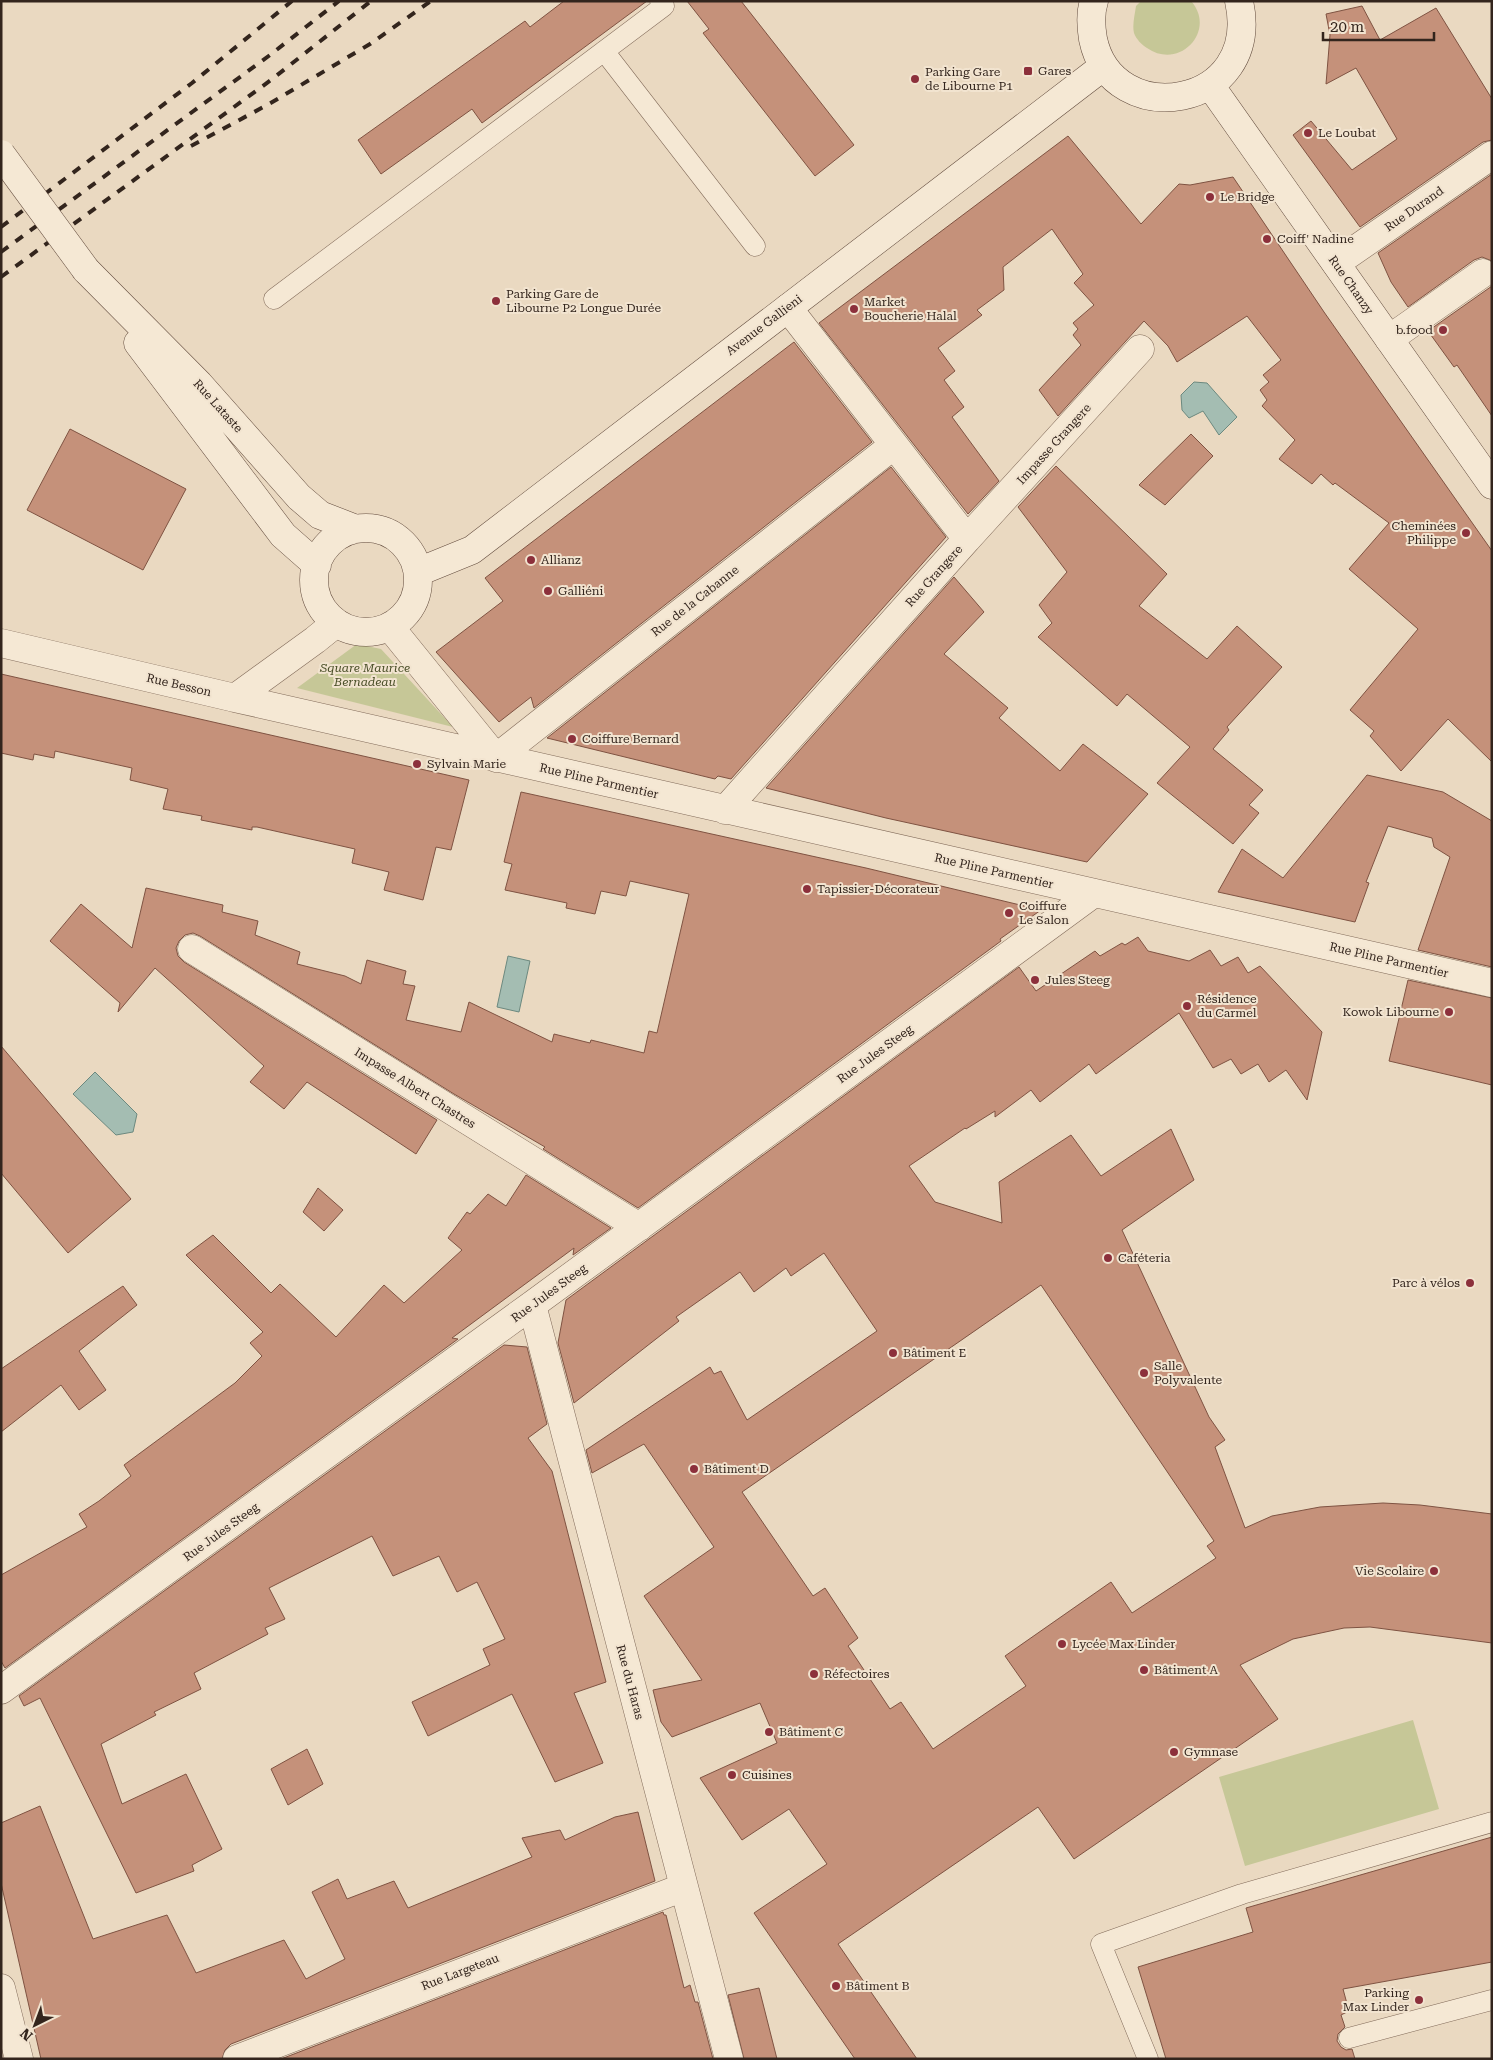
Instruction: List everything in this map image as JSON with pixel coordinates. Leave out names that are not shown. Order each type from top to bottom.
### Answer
[{"type":"street","points":[[1094,1],[1091,27],[1095,47],[1104,66],[1121,83],[1142,94],[1165,98],[1189,95],[1210,85],[1229,68],[1240,44],[1243,19],[1240,1]]},
{"type":"street","name":"Avenue Gallieni","points":[[418,572],[472,550],[1104,66]]},
{"type":"street","name":"Rue Chanzy","points":[[1210,85],[1492,485]]},
{"type":"street","name":"Rue Lataste","points":[[1,154],[147,355],[283,535],[317,565]]},
{"type":"street","name":"Rue Durand","points":[[1336,263],[1492,155]]},
{"type":"street","name":"Rue Lataste","points":[[86,270],[199,384],[299,497],[320,515],[356,529]]},
{"type":"street","points":[[1389,339],[1483,273]]},
{"type":"street","name":"Rue Grangere","points":[[726,810],[967,539],[788,308]]},
{"type":"street","name":"Impasse Grangere","points":[[967,539],[1140,349]]},
{"type":"street","name":"Rue de la Cabanne","points":[[496,758],[894,445]]},
{"type":"street","points":[[373,528],[389,533],[403,543],[413,556],[418,572],[418,588],[413,604],[404,618],[390,627],[376,632],[362,632],[336,623],[325,612],[317,597],[314,581],[322,552],[331,542],[343,534],[356,529],[373,528]]},
{"type":"street","points":[[235,698],[336,623]]},
{"type":"street","points":[[390,627],[496,758]]},
{"type":"street","name":"Rue Besson","points":[[1,642],[235,698]]},
{"type":"street","name":"Rue Pline Parmentier","points":[[235,698],[1492,983]]},
{"type":"street","name":"Rue Jules Steeg","points":[[1,1690],[639,1227],[1094,893]]},
{"type":"street","name":"Impasse Albert Chastres","points":[[192,949],[639,1227]]},
{"type":"street","name":"Rue du Haras","points":[[532,1305],[729,2059]]},
{"type":"street","name":"Rue Largeteau","points":[[237,2059],[265,2053],[684,1887]]},
{"type":"street","points":[[1,1988],[18,2059]]},
{"type":"lane","points":[[274,299],[664,6],[660,1]]},
{"type":"lane","points":[[604,52],[754,246]]},
{"type":"lane","points":[[1148,2059],[1101,1944],[1242,1894],[1492,1822]]},
{"type":"lane","points":[[1349,2038],[1492,2000]]},
{"type":"green space","points":[[1141,1],[1191,1],[1198,12],[1200,24],[1197,35],[1191,44],[1182,51],[1171,54],[1159,54],[1139,42],[1133,30],[1133,23],[1136,6]]},
{"type":"green space","name":"Square Maurice Bernadeau","points":[[357,644],[381,649],[453,727],[297,688]]},
{"type":"green space","points":[[1413,1720],[1439,1809],[1245,1866],[1219,1777]]},
{"type":"shaded area","points":[[1194,382],[1207,383],[1237,417],[1219,435],[1203,411],[1189,418],[1182,410],[1181,395]]},
{"type":"shaded area","points":[[508,956],[530,961],[519,1012],[497,1007]]},
{"type":"shaded area","points":[[95,1072],[137,1114],[133,1132],[116,1135],[73,1094]]},
{"type":"building","points":[[564,1],[647,1],[482,123],[472,109],[381,174],[358,140],[525,21],[530,27]]},
{"type":"building","points":[[687,1],[741,1],[854,145],[815,176],[703,33],[709,29]]},
{"type":"building","points":[[1362,6],[1380,40],[1436,8],[1492,99],[1492,140],[1483,142],[1360,227],[1293,135],[1311,121],[1352,170],[1397,139],[1356,68],[1326,84],[1330,35],[1326,14]]},
{"type":"building","points":[[1068,136],[1141,224],[1179,184],[1190,185],[1233,177],[1324,312],[1492,551],[1492,762],[1448,719],[1401,771],[1370,736],[1374,731],[1350,710],[1418,629],[1349,569],[1389,523],[1335,483],[1333,485],[1321,474],[1312,484],[1279,459],[1295,440],[1262,406],[1267,400],[1260,390],[1269,382],[1263,375],[1281,360],[1247,316],[1177,362],[1168,346],[1144,321],[1058,416],[1039,390],[1081,345],[1073,335],[1078,329],[1073,323],[1094,305],[1074,283],[1083,274],[1052,229],[1003,267],[1004,290],[977,310],[982,315],[938,348],[955,371],[944,380],[964,407],[952,417],[999,481],[968,514],[819,323]]},
{"type":"building","points":[[1492,174],[1492,261],[1482,257],[1474,260],[1408,307],[1391,282],[1378,253]]},
{"type":"building","points":[[1492,286],[1492,416],[1457,365],[1454,367],[1428,331]]},
{"type":"building","points":[[794,342],[872,442],[534,708],[531,697],[499,722],[436,652],[503,601],[485,578]]},
{"type":"building","points":[[70,429],[186,489],[143,570],[27,510]]},
{"type":"building","points":[[1191,434],[1213,456],[1165,505],[1139,485]]},
{"type":"building","points":[[1056,466],[1167,574],[1139,606],[1207,659],[1237,626],[1282,667],[1227,727],[1229,730],[1213,749],[1263,790],[1249,805],[1259,813],[1233,844],[1157,783],[1190,747],[1127,694],[1117,706],[1038,637],[1052,623],[1039,605],[1067,572],[1018,507]]},
{"type":"building","points":[[891,467],[946,537],[731,779],[718,776],[715,779],[547,738]]},
{"type":"building","points":[[954,577],[984,612],[944,654],[1008,708],[999,718],[1060,771],[1083,744],[1148,794],[1087,862],[886,818],[766,788]]},
{"type":"building","points":[[1,674],[469,780],[451,850],[436,847],[423,900],[384,890],[389,872],[352,863],[355,849],[257,827],[252,827],[252,830],[201,820],[202,816],[163,809],[168,789],[130,780],[132,768],[55,751],[54,758],[34,754],[33,760],[1,753]]},
{"type":"building","points":[[1367,775],[1443,792],[1492,821],[1492,967],[1418,950],[1450,857],[1434,847],[1432,838],[1388,826],[1366,882],[1369,883],[1355,922],[1218,892],[1242,849],[1283,878]]},
{"type":"building","points":[[521,792],[866,868],[1041,910],[638,1208],[543,1149],[545,1147],[454,1094],[200,936],[193,933],[185,935],[179,941],[176,948],[178,956],[184,962],[437,1120],[416,1154],[307,1082],[284,1109],[250,1082],[264,1066],[155,968],[118,1012],[120,1003],[50,941],[81,904],[132,948],[146,888],[223,905],[222,912],[258,921],[255,935],[300,952],[297,964],[345,976],[361,984],[367,960],[406,971],[403,984],[415,986],[406,1020],[461,1032],[469,1002],[552,1042],[554,1034],[590,1043],[591,1040],[644,1053],[649,1031],[657,1033],[689,894],[630,881],[626,896],[601,891],[595,914],[566,908],[567,903],[505,890],[512,864],[504,862]]},
{"type":"building","points":[[1138,937],[1148,951],[1189,961],[1210,950],[1221,966],[1238,957],[1248,973],[1260,966],[1322,1032],[1307,1100],[1286,1070],[1269,1082],[1258,1064],[1241,1074],[1231,1059],[1213,1068],[1179,1013],[1096,1074],[1089,1064],[1040,1102],[1031,1090],[995,1117],[995,1111],[965,1128],[909,1166],[935,1202],[1002,1223],[999,1182],[1071,1135],[1101,1176],[1171,1129],[1194,1180],[1122,1230],[1209,1417],[1225,1440],[1215,1447],[1245,1528],[1272,1516],[1320,1507],[1383,1503],[1420,1505],[1492,1514],[1492,1643],[1370,1627],[1344,1628],[1293,1639],[1240,1665],[1278,1719],[1074,1859],[1038,1807],[838,1944],[917,2059],[855,2059],[754,1913],[827,1864],[789,1809],[742,1840],[700,1778],[777,1743],[760,1703],[672,1737],[661,1722],[653,1690],[702,1680],[644,1596],[714,1547],[644,1444],[592,1473],[586,1450],[710,1367],[714,1374],[721,1371],[747,1420],[877,1331],[824,1253],[791,1276],[786,1268],[754,1292],[740,1272],[676,1317],[679,1321],[574,1403],[558,1343],[566,1300],[1019,967],[1036,991],[1095,951],[1100,956],[1122,943],[1125,945]],"holes":[[[1041,1285],[1214,1541],[1207,1546],[1216,1558],[1132,1613],[1111,1582],[1005,1656],[1026,1686],[933,1749],[901,1702],[890,1709],[848,1646],[858,1638],[825,1588],[813,1596],[742,1492]]]},
{"type":"building","points":[[1408,980],[1492,998],[1492,1085],[1389,1061]]},
{"type":"building","points":[[1,1046],[131,1199],[68,1253],[1,1173]]},
{"type":"building","points":[[526,1175],[611,1228],[573,1255],[574,1248],[452,1338],[458,1339],[5,1668],[1,1661],[1,1575],[87,1527],[79,1514],[131,1476],[124,1465],[235,1383],[262,1356],[250,1343],[263,1332],[186,1255],[213,1235],[271,1293],[280,1284],[336,1337],[384,1285],[404,1303],[462,1250],[448,1238],[467,1212],[470,1214],[488,1194],[506,1206]]},
{"type":"building","points":[[318,1188],[343,1210],[324,1231],[303,1212]]},
{"type":"building","points":[[123,1286],[137,1305],[79,1351],[106,1390],[79,1410],[61,1385],[1,1432],[1,1369]]},
{"type":"building","points":[[504,1345],[527,1347],[547,1424],[528,1438],[552,1471],[606,1682],[574,1693],[603,1763],[555,1782],[512,1694],[428,1736],[412,1702],[490,1665],[483,1649],[505,1639],[477,1582],[457,1592],[439,1556],[393,1576],[372,1536],[269,1588],[285,1619],[265,1628],[268,1634],[194,1673],[201,1689],[154,1712],[156,1715],[101,1744],[122,1804],[186,1774],[222,1849],[192,1865],[194,1871],[136,1893],[40,1698],[24,1706],[19,1696]]},
{"type":"building","points":[[307,1749],[323,1784],[288,1805],[271,1769]]},
{"type":"building","points":[[40,1806],[93,1939],[167,1915],[196,1973],[284,1940],[306,1979],[345,1959],[312,1892],[338,1879],[347,1899],[394,1881],[408,1908],[532,1857],[522,1838],[560,1830],[565,1840],[615,1817],[638,1812],[655,1881],[231,2044],[225,2050],[222,2059],[41,2059],[1,1883],[1,1823]]},
{"type":"building","points":[[1492,1837],[1492,1962],[1343,1989],[1349,2011],[1341,2015],[1345,2027],[1338,2034],[1337,2041],[1346,2050],[1352,2049],[1355,2059],[1166,2059],[1138,1967],[1253,1932],[1246,1908]]},
{"type":"building","points":[[663,1912],[666,1915],[684,1988],[690,1985],[695,2002],[698,2002],[713,2059],[281,2059]]},
{"type":"building","points":[[759,1988],[777,2059],[744,2059],[728,1995]]},
{"type":"railway","points":[[1,227],[192,83],[292,1]]},
{"type":"railway","points":[[1,252],[270,55],[339,1]]},
{"type":"railway","points":[[1,277],[271,80],[371,1]]},
{"type":"railway","points":[[191,146],[269,104],[370,44],[431,1]]},
{"type":"place","name":"Gares","points":[[1028,71]]},
{"type":"place","name":"Parking Gare de Libourne P1","points":[[915,79]]},
{"type":"place","name":"Le Loubat","points":[[1308,133]]},
{"type":"place","name":"Le Bridge","points":[[1210,197]]},
{"type":"place","name":"Coiff' Nadine","points":[[1267,239]]},
{"type":"place","name":"Parking Gare de Libourne P2 Longue Durée","points":[[496,301]]},
{"type":"place","name":"Market Boucherie Halal","points":[[854,309]]},
{"type":"place","name":"b.food","points":[[1443,330]]},
{"type":"place","name":"Cheminées Philippe","points":[[1466,533]]},
{"type":"place","name":"Allianz","points":[[531,560]]},
{"type":"place","name":"Galliéni","points":[[548,591]]},
{"type":"place","name":"Coiffure Bernard","points":[[572,739]]},
{"type":"place","name":"Sylvain Marie","points":[[417,764]]},
{"type":"place","name":"Tapissier-Décorateur","points":[[807,889]]},
{"type":"place","name":"Coiffure Le Salon","points":[[1009,913]]},
{"type":"place","name":"Jules Steeg","points":[[1035,980]]},
{"type":"place","name":"Résidence du Carmel","points":[[1187,1006]]},
{"type":"place","name":"Kowok Libourne","points":[[1449,1012]]},
{"type":"place","name":"Caféteria","points":[[1108,1258]]},
{"type":"place","name":"Parc à vélos","points":[[1470,1283]]},
{"type":"place","name":"Bâtiment E","points":[[893,1353]]},
{"type":"place","name":"Salle Polyvalente","points":[[1144,1373]]},
{"type":"place","name":"Bâtiment D","points":[[694,1469]]},
{"type":"place","name":"Vie Scolaire","points":[[1434,1571]]},
{"type":"place","name":"Lycée Max Linder","points":[[1062,1644]]},
{"type":"place","name":"Bâtiment A","points":[[1144,1670]]},
{"type":"place","name":"Réfectoires","points":[[814,1674]]},
{"type":"place","name":"Bâtiment C","points":[[769,1732]]},
{"type":"place","name":"Gymnase","points":[[1174,1752]]},
{"type":"place","name":"Cuisines","points":[[732,1775]]},
{"type":"place","name":"Bâtiment B","points":[[836,1986]]},
{"type":"place","name":"Parking Max Linder","points":[[1419,2000]]}]
